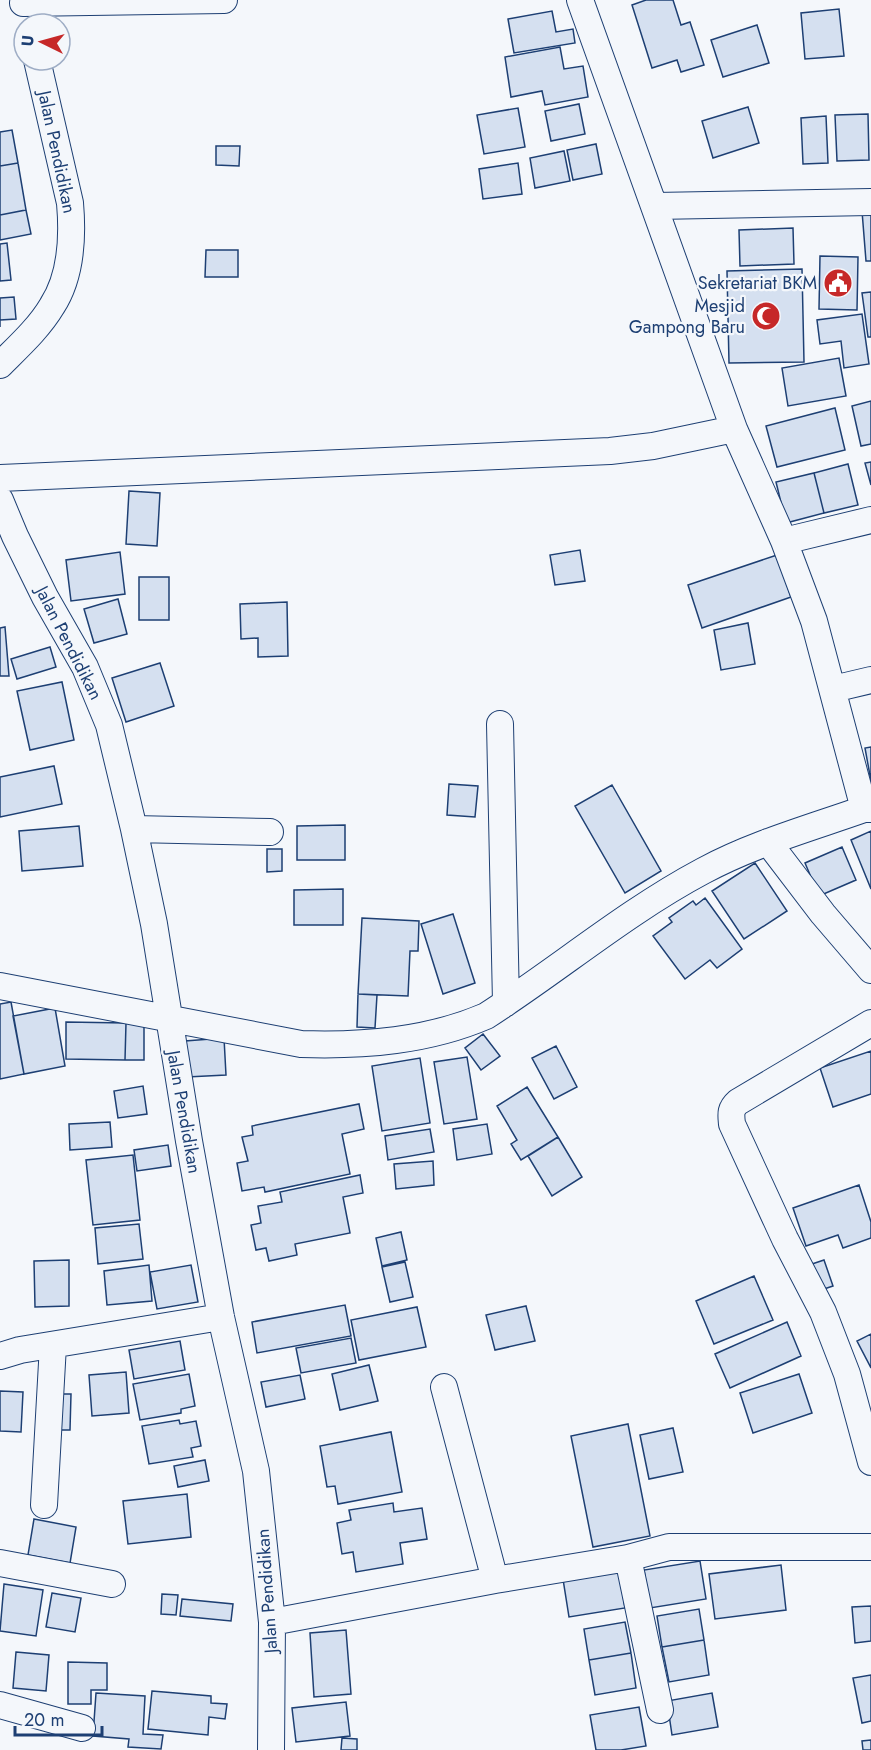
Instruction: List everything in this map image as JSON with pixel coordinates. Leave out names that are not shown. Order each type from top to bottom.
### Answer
[{"type":"street","points":[[24,9],[225,0]]},
{"type":"street","points":[[0,986],[301,1044],[335,1045],[395,1041],[459,1028],[486,1016],[639,908],[704,871],[768,842],[868,809],[814,621],[784,541],[734,429],[580,0]]},
{"type":"street","name":"Jalan Pendidikan","points":[[0,365],[52,307],[63,285],[70,247],[72,222],[70,203],[40,72]]},
{"type":"street","points":[[654,206],[871,202]]},
{"type":"street","points":[[0,478],[610,450],[653,446],[734,429]]},
{"type":"street","name":"Jalan Pendidikan","points":[[0,500],[45,597],[85,667],[109,725],[134,829],[154,924],[168,1017],[221,1317],[256,1471],[272,1622],[271,1750]]},
{"type":"street","points":[[784,541],[871,520]]},
{"type":"street","points":[[833,689],[871,680]]},
{"type":"street","points":[[500,724],[506,1003]]},
{"type":"street","points":[[134,829],[270,832]]},
{"type":"street","points":[[768,842],[823,914],[871,970]]},
{"type":"street","points":[[871,1023],[738,1102],[732,1108],[731,1113],[732,1124],[785,1239],[823,1312],[847,1374],[871,1462]]},
{"type":"street","points":[[0,1356],[221,1317]]},
{"type":"street","points":[[44,1505],[53,1345]]},
{"type":"street","points":[[444,1387],[495,1580]]},
{"type":"street","points":[[272,1622],[628,1557],[669,1547],[871,1547]]},
{"type":"street","points":[[628,1557],[660,1710]]},
{"type":"street","points":[[0,1563],[112,1584]]},
{"type":"street","points":[[0,1705],[82,1728]]},
{"type":"building","points":[[646,0],[673,0],[681,25],[690,22],[704,65],[681,72],[677,60],[652,68],[632,5]]},
{"type":"building","points":[[839,9],[844,56],[805,59],[801,13]]},
{"type":"building","points":[[552,11],[556,32],[573,29],[575,43],[514,53],[508,19]]},
{"type":"building","points":[[757,25],[769,63],[723,77],[711,40]]},
{"type":"building","points":[[560,47],[564,69],[583,66],[588,97],[545,105],[542,91],[511,97],[505,57]]},
{"type":"building","points":[[579,104],[585,134],[551,141],[545,111]]},
{"type":"building","points":[[748,107],[759,143],[713,158],[702,121]]},
{"type":"building","points":[[518,108],[525,147],[484,154],[477,115]]},
{"type":"building","points":[[868,114],[869,160],[837,161],[835,115]]},
{"type":"building","points":[[826,116],[828,163],[803,164],[801,118]]},
{"type":"building","points":[[12,130],[18,163],[0,166],[0,132]]},
{"type":"building","points":[[596,144],[602,174],[573,180],[567,150]]},
{"type":"building","points":[[216,146],[240,146],[239,166],[216,165]]},
{"type":"building","points":[[564,151],[570,181],[535,188],[530,158]]},
{"type":"building","points":[[18,163],[26,210],[0,215],[0,166]]},
{"type":"building","points":[[518,163],[522,194],[483,199],[479,169]]},
{"type":"building","points":[[26,210],[31,234],[0,240],[0,215]]},
{"type":"building","points":[[862,211],[871,211],[871,261],[866,261]]},
{"type":"building","points":[[793,228],[794,264],[740,266],[739,230]]},
{"type":"building","points":[[7,243],[11,280],[0,281],[0,244]]},
{"type":"building","points":[[206,250],[238,250],[238,277],[205,277]]},
{"type":"building","name":"Sekretariat BKM","points":[[820,256],[858,257],[857,310],[819,309]]},
{"type":"building","name":"Mesjid Gampong Baru","points":[[802,269],[804,362],[729,363],[727,271]]},
{"type":"building","points":[[871,292],[871,337],[868,337],[862,293]]},
{"type":"building","points":[[14,297],[16,319],[0,320],[0,298]]},
{"type":"building","points":[[862,314],[869,364],[844,368],[841,341],[820,344],[817,320]]},
{"type":"building","points":[[839,358],[846,396],[788,406],[782,368]]},
{"type":"building","points":[[871,401],[871,444],[861,446],[852,406]]},
{"type":"building","points":[[835,408],[845,450],[777,467],[766,426]]},
{"type":"building","points":[[871,462],[871,485],[865,463]]},
{"type":"building","points":[[848,464],[858,505],[824,513],[814,473]]},
{"type":"building","points":[[814,473],[824,513],[786,523],[776,482]]},
{"type":"building","points":[[129,491],[160,493],[157,546],[126,544]]},
{"type":"building","points":[[580,550],[585,581],[555,585],[550,555]]},
{"type":"building","points":[[120,552],[125,594],[71,601],[66,560]]},
{"type":"building","points":[[777,555],[791,597],[702,628],[688,585]]},
{"type":"building","points":[[139,577],[169,577],[169,620],[139,620]]},
{"type":"building","points":[[118,599],[127,634],[94,643],[84,609]]},
{"type":"building","points":[[287,602],[288,656],[258,657],[258,638],[241,639],[240,604]]},
{"type":"building","points":[[748,623],[755,664],[721,670],[714,630]]},
{"type":"building","points":[[5,627],[9,676],[0,676],[0,628]]},
{"type":"building","points":[[50,647],[56,667],[17,679],[11,659]]},
{"type":"building","points":[[160,663],[174,706],[126,722],[112,678]]},
{"type":"building","points":[[62,682],[74,740],[30,750],[17,691]]},
{"type":"building","points":[[871,747],[871,781],[865,748]]},
{"type":"building","points":[[54,766],[62,804],[0,817],[0,777]]},
{"type":"building","points":[[449,784],[478,786],[475,817],[447,815]]},
{"type":"building","points":[[612,785],[661,871],[625,893],[575,806]]},
{"type":"building","points":[[345,825],[345,860],[297,860],[297,826]]},
{"type":"building","points":[[79,826],[83,866],[22,871],[19,831]]},
{"type":"building","points":[[871,831],[871,889],[851,840]]},
{"type":"building","points":[[842,847],[856,880],[819,896],[805,863]]},
{"type":"building","points":[[267,849],[282,849],[282,871],[267,872]]},
{"type":"building","points":[[755,863],[787,911],[744,939],[712,891]]},
{"type":"building","points":[[343,889],[343,925],[294,925],[294,890]]},
{"type":"building","points":[[705,898],[742,949],[717,968],[710,960],[685,979],[653,936],[672,922],[669,918],[693,901],[696,905]]},
{"type":"building","points":[[453,914],[475,983],[443,994],[421,924]]},
{"type":"building","points":[[362,918],[419,921],[418,951],[410,951],[408,996],[358,994]]},
{"type":"building","points":[[358,994],[377,995],[375,1028],[357,1027]]},
{"type":"building","points":[[11,1002],[24,1074],[0,1079],[0,1004]]},
{"type":"building","points":[[55,1008],[65,1066],[24,1074],[13,1016]]},
{"type":"building","points":[[66,1022],[126,1023],[125,1060],[66,1059]]},
{"type":"building","points":[[126,1023],[144,1024],[144,1060],[125,1060]]},
{"type":"building","points":[[483,1034],[500,1056],[481,1070],[465,1048]]},
{"type":"building","points":[[224,1038],[226,1075],[187,1077],[185,1041]]},
{"type":"building","points":[[556,1046],[577,1087],[554,1099],[532,1058]]},
{"type":"building","points":[[871,1051],[871,1094],[833,1107],[820,1068]]},
{"type":"building","points":[[467,1057],[477,1119],[444,1124],[434,1062]]},
{"type":"building","points":[[420,1058],[430,1123],[382,1131],[372,1066]]},
{"type":"building","points":[[143,1086],[147,1114],[118,1118],[114,1091]]},
{"type":"building","points":[[527,1087],[558,1137],[521,1160],[511,1144],[517,1140],[497,1106]]},
{"type":"building","points":[[359,1104],[364,1129],[342,1134],[350,1174],[265,1192],[264,1187],[242,1191],[237,1163],[248,1161],[242,1137],[253,1135],[252,1126]]},
{"type":"building","points":[[110,1122],[112,1147],[70,1150],[69,1124]]},
{"type":"building","points":[[487,1124],[492,1154],[457,1160],[453,1129]]},
{"type":"building","points":[[430,1129],[434,1152],[388,1160],[385,1136]]},
{"type":"building","points":[[558,1137],[582,1177],[552,1196],[528,1156]]},
{"type":"building","points":[[168,1145],[171,1166],[137,1171],[134,1150]]},
{"type":"building","points":[[133,1155],[140,1220],[93,1225],[86,1160]]},
{"type":"building","points":[[433,1161],[434,1185],[396,1189],[394,1164]]},
{"type":"building","points":[[360,1175],[363,1193],[343,1197],[350,1233],[295,1244],[297,1255],[269,1261],[266,1248],[256,1250],[251,1225],[261,1223],[258,1206],[282,1202],[280,1192]]},
{"type":"building","points":[[859,1185],[871,1222],[871,1238],[843,1248],[838,1235],[806,1246],[793,1208]]},
{"type":"building","points":[[139,1224],[143,1259],[98,1264],[95,1228]]},
{"type":"building","points":[[401,1232],[407,1260],[382,1266],[376,1238]]},
{"type":"building","points":[[69,1260],[69,1306],[35,1307],[34,1261]]},
{"type":"building","points":[[824,1260],[833,1286],[818,1291],[809,1265]]},
{"type":"building","points":[[405,1262],[413,1297],[390,1302],[382,1267]]},
{"type":"building","points":[[149,1265],[152,1301],[107,1305],[104,1271]]},
{"type":"building","points":[[191,1265],[198,1302],[157,1309],[150,1272]]},
{"type":"building","points":[[754,1276],[773,1320],[714,1344],[696,1301]]},
{"type":"building","points":[[345,1305],[351,1336],[257,1353],[252,1322]]},
{"type":"building","points":[[526,1306],[535,1341],[495,1350],[486,1315]]},
{"type":"building","points":[[417,1307],[426,1347],[359,1360],[351,1320]]},
{"type":"building","points":[[787,1322],[801,1356],[730,1388],[715,1354]]},
{"type":"building","points":[[871,1334],[871,1368],[857,1341]]},
{"type":"building","points":[[351,1338],[356,1363],[301,1373],[296,1348]]},
{"type":"building","points":[[180,1341],[185,1370],[134,1379],[129,1350]]},
{"type":"building","points":[[369,1365],[378,1401],[340,1410],[332,1374]]},
{"type":"building","points":[[126,1372],[129,1413],[92,1416],[89,1375]]},
{"type":"building","points":[[189,1374],[195,1406],[181,1409],[181,1413],[140,1420],[133,1384]]},
{"type":"building","points":[[799,1374],[812,1413],[753,1433],[740,1393]]},
{"type":"building","points":[[300,1375],[305,1399],[266,1407],[261,1382]]},
{"type":"building","points":[[0,1391],[23,1392],[21,1432],[0,1431]]},
{"type":"building","points":[[46,1394],[71,1394],[70,1430],[45,1430]]},
{"type":"building","points":[[179,1420],[180,1424],[196,1421],[201,1446],[191,1448],[193,1457],[149,1464],[142,1426]]},
{"type":"building","points":[[628,1424],[650,1536],[593,1547],[571,1436]]},
{"type":"building","points":[[673,1428],[683,1472],[649,1479],[640,1435]]},
{"type":"building","points":[[391,1432],[402,1492],[338,1504],[335,1486],[327,1487],[320,1446]]},
{"type":"building","points":[[205,1460],[209,1481],[178,1487],[174,1466]]},
{"type":"building","points":[[187,1494],[191,1537],[128,1544],[123,1501]]},
{"type":"building","points":[[393,1503],[394,1512],[422,1508],[427,1539],[400,1543],[403,1564],[356,1572],[353,1552],[342,1554],[337,1523],[351,1520],[349,1510]]},
{"type":"building","points":[[34,1519],[76,1527],[70,1563],[28,1555]]},
{"type":"building","points":[[700,1561],[706,1599],[650,1608],[644,1570]]},
{"type":"building","points":[[781,1565],[786,1610],[715,1619],[709,1574]]},
{"type":"building","points":[[619,1570],[625,1608],[569,1617],[563,1579]]},
{"type":"building","points":[[4,1584],[43,1590],[36,1636],[0,1631]]},
{"type":"building","points":[[52,1593],[81,1598],[75,1632],[46,1627]]},
{"type":"building","points":[[162,1594],[178,1595],[176,1615],[161,1614]]},
{"type":"building","points":[[182,1599],[233,1604],[231,1621],[180,1616]]},
{"type":"building","points":[[871,1606],[871,1641],[855,1643],[852,1607]]},
{"type":"building","points":[[699,1609],[704,1640],[662,1647],[657,1616]]},
{"type":"building","points":[[625,1622],[631,1653],[589,1660],[584,1629]]},
{"type":"building","points":[[346,1630],[351,1694],[314,1697],[310,1633]]},
{"type":"building","points":[[704,1640],[709,1675],[669,1682],[662,1647]]},
{"type":"building","points":[[16,1652],[49,1655],[46,1691],[13,1688]]},
{"type":"building","points":[[631,1653],[636,1688],[595,1695],[589,1660]]},
{"type":"building","points":[[68,1662],[107,1663],[107,1690],[91,1690],[91,1704],[68,1704]]},
{"type":"building","points":[[871,1675],[871,1721],[862,1723],[853,1678]]},
{"type":"building","points":[[152,1691],[211,1696],[211,1703],[227,1704],[225,1719],[209,1717],[208,1735],[148,1729]]},
{"type":"building","points":[[96,1693],[145,1696],[143,1734],[163,1735],[161,1749],[128,1747],[129,1739],[93,1736]]},
{"type":"building","points":[[712,1693],[718,1727],[672,1735],[667,1701]]},
{"type":"building","points":[[346,1702],[350,1736],[296,1742],[292,1708]]},
{"type":"building","points":[[639,1707],[646,1746],[621,1750],[596,1750],[590,1715]]},
{"type":"building","points":[[342,1738],[357,1739],[357,1750],[341,1750]]},
{"type":"building","points":[[871,1740],[871,1750],[863,1750],[862,1741]]},
{"type":"place","name":"Sekretariat BKM","points":[[838,283]]},
{"type":"place","name":"Mesjid Gampong Baru","points":[[766,316]]}]
